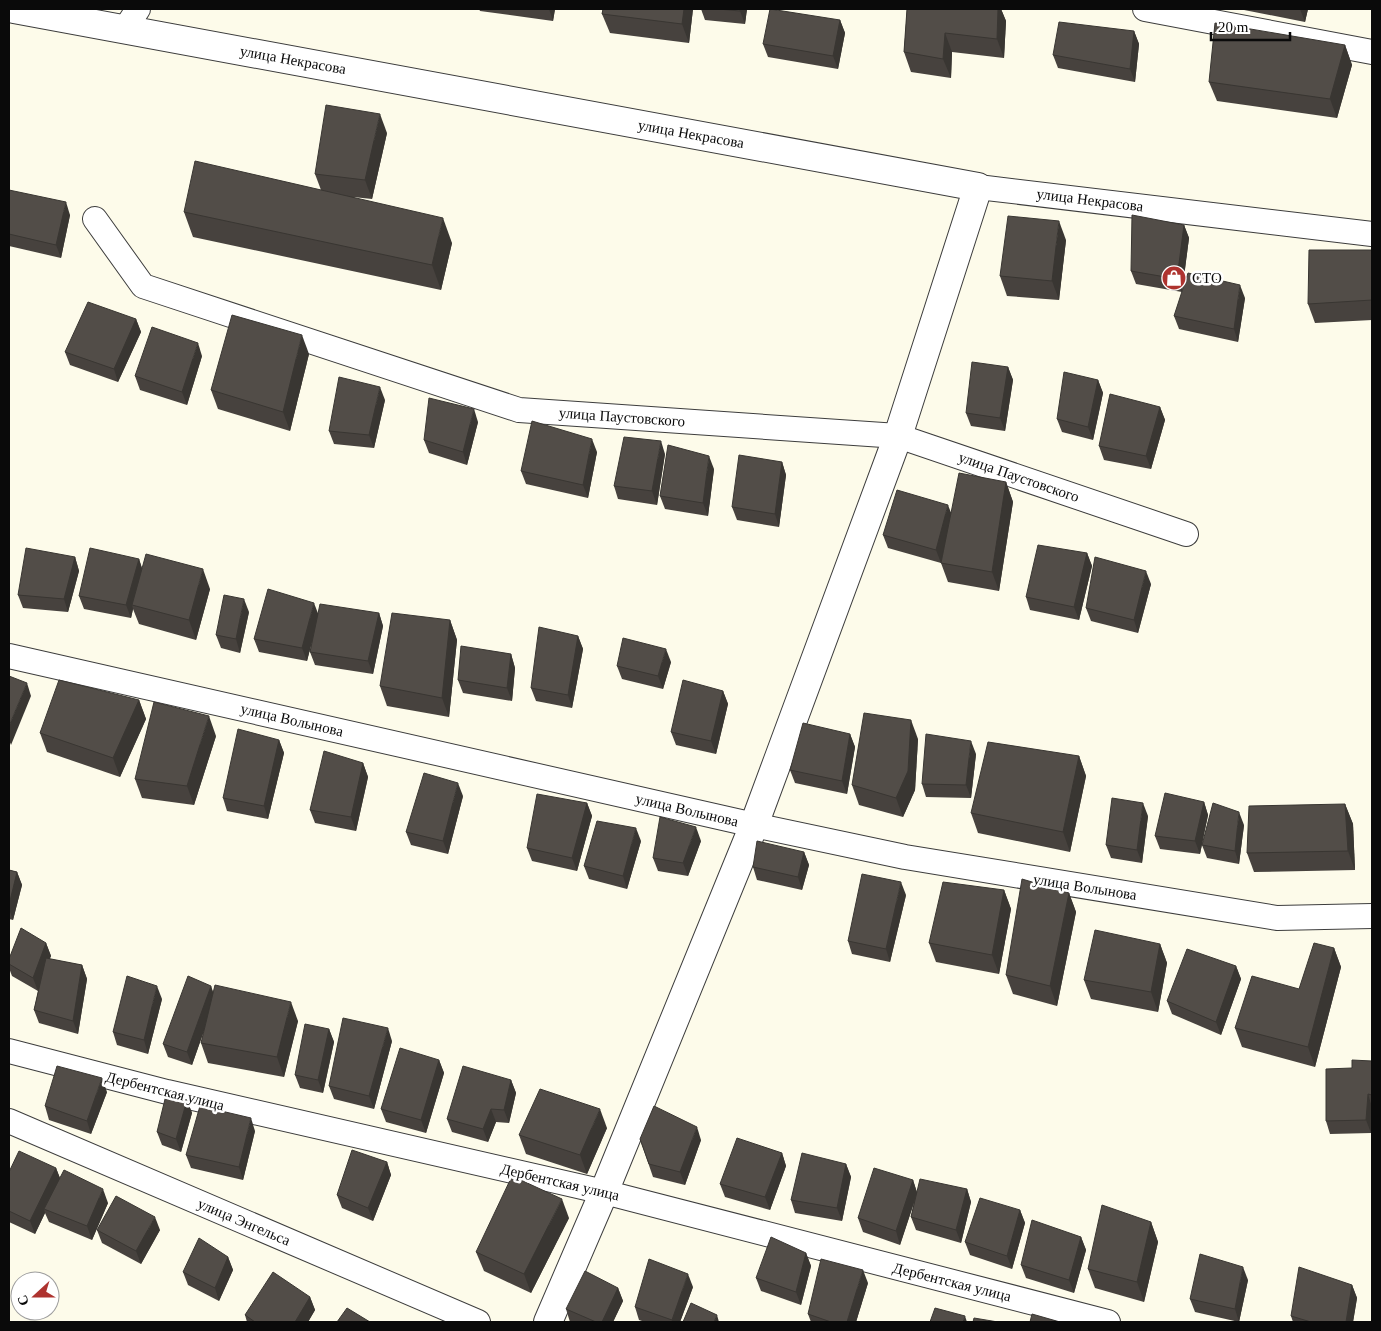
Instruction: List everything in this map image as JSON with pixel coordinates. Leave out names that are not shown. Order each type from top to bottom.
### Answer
[{"type":"street","name":"улица Некрасова","points":[[14,9],[132,19],[978,187],[1372,234]]},
{"type":"street","points":[[1145,9],[1372,52]]},
{"type":"street","points":[[548,1322],[604,1192],[754,825],[898,436],[978,187]]},
{"type":"street","name":"улица Паустовского","points":[[95,219],[143,286],[519,410],[898,436],[1186,534]]},
{"type":"street","name":"улица Волынова","points":[[9,656],[754,825],[905,857],[1277,918],[1372,916]]},
{"type":"street","name":"Дербентская улица","points":[[9,1051],[166,1092],[604,1192],[1108,1322]]},
{"type":"street","name":"улица Энгельса","points":[[9,1121],[478,1322]]},
{"type":"building","points":[[603,9],[684,9],[682,24],[602,14]]},
{"type":"building","points":[[718,9],[740,9],[740,11]]},
{"type":"building","points":[[770,9],[840,20],[833,56],[763,44]]},
{"type":"building","points":[[907,9],[998,9],[997,39],[945,33],[943,59],[904,52]]},
{"type":"building","points":[[1059,22],[1134,31],[1130,69],[1053,55]]},
{"type":"building","points":[[1215,23],[1345,45],[1330,99],[1209,82]]},
{"type":"building","points":[[326,105],[380,114],[365,180],[315,174]]},
{"type":"building","points":[[195,161],[443,218],[432,265],[184,212]]},
{"type":"building","points":[[9,190],[66,202],[56,245],[9,234]]},
{"type":"building","points":[[1132,215],[1184,225],[1177,279],[1131,271]]},
{"type":"building","points":[[1008,216],[1059,221],[1052,281],[1000,276]]},
{"type":"building","points":[[1309,250],[1372,250],[1372,300],[1308,304]]},
{"type":"building","points":[[1188,273],[1240,285],[1234,329],[1174,316]]},
{"type":"building","points":[[88,302],[136,319],[114,369],[65,352]]},
{"type":"building","points":[[232,315],[302,335],[283,412],[211,390]]},
{"type":"building","points":[[152,327],[198,343],[182,392],[135,376]]},
{"type":"building","points":[[972,362],[1008,367],[1000,418],[966,413]]},
{"type":"building","points":[[1064,372],[1098,380],[1088,427],[1057,419]]},
{"type":"building","points":[[339,377],[380,387],[369,435],[329,431]]},
{"type":"building","points":[[1110,394],[1160,407],[1146,456],[1099,446]]},
{"type":"building","points":[[429,398],[474,409],[463,452],[424,440]]},
{"type":"building","points":[[532,421],[592,439],[583,485],[521,471]]},
{"type":"building","points":[[624,437],[661,441],[652,491],[614,486]]},
{"type":"building","points":[[668,445],[709,456],[703,503],[660,496]]},
{"type":"building","points":[[739,455],[782,462],[775,514],[732,507]]},
{"type":"building","points":[[959,473],[1006,482],[992,572],[941,563]]},
{"type":"building","points":[[897,490],[948,505],[936,550],[883,535]]},
{"type":"building","points":[[1038,545],[1087,553],[1074,607],[1026,597]]},
{"type":"building","points":[[26,548],[75,557],[64,599],[18,595]]},
{"type":"building","points":[[90,548],[139,559],[126,605],[79,596]]},
{"type":"building","points":[[146,554],[203,569],[189,620],[132,605]]},
{"type":"building","points":[[1095,557],[1146,571],[1134,620],[1086,608]]},
{"type":"building","points":[[268,589],[314,603],[302,648],[254,639]]},
{"type":"building","points":[[224,595],[244,599],[236,639],[216,635]]},
{"type":"building","points":[[320,604],[379,613],[368,661],[310,652]]},
{"type":"building","points":[[392,613],[450,620],[442,698],[380,686]]},
{"type":"building","points":[[539,627],[578,636],[568,695],[531,688]]},
{"type":"building","points":[[623,638],[666,649],[658,676],[617,666]]},
{"type":"building","points":[[461,646],[511,654],[507,688],[458,680]]},
{"type":"building","points":[[9,676],[27,683],[9,726]]},
{"type":"building","points":[[59,680],[139,700],[113,758],[40,733]]},
{"type":"building","points":[[683,680],[723,691],[711,741],[671,732]]},
{"type":"building","points":[[154,702],[209,716],[187,786],[135,779]]},
{"type":"building","points":[[864,713],[911,720],[908,771],[896,798],[852,785]]},
{"type":"building","points":[[803,723],[850,734],[842,781],[790,770]]},
{"type":"building","points":[[238,729],[279,740],[264,806],[223,798]]},
{"type":"building","points":[[926,734],[971,741],[966,785],[922,784]]},
{"type":"building","points":[[988,742],[1079,756],[1063,832],[971,813]]},
{"type":"building","points":[[324,751],[363,763],[351,817],[310,810]]},
{"type":"building","points":[[424,773],[458,783],[443,841],[406,832]]},
{"type":"building","points":[[1165,793],[1204,802],[1195,841],[1155,836]]},
{"type":"building","points":[[537,794],[587,803],[572,858],[527,848]]},
{"type":"building","points":[[1112,798],[1143,803],[1137,850],[1106,845]]},
{"type":"building","points":[[1213,803],[1239,812],[1235,851],[1202,845]]},
{"type":"building","points":[[1345,804],[1348,851],[1247,853],[1249,806]]},
{"type":"building","points":[[660,817],[696,827],[683,863],[653,858]]},
{"type":"building","points":[[597,821],[636,828],[623,876],[584,866]]},
{"type":"building","points":[[757,841],[804,852],[798,877],[753,867]]},
{"type":"building","points":[[9,870],[17,872],[9,905]]},
{"type":"building","points":[[862,874],[901,882],[886,949],[848,941]]},
{"type":"building","points":[[1022,879],[1069,893],[1050,986],[1006,975]]},
{"type":"building","points":[[943,882],[1004,890],[992,955],[929,943]]},
{"type":"building","points":[[21,928],[46,943],[33,978],[9,964],[9,959]]},
{"type":"building","points":[[1095,930],[1160,944],[1151,992],[1084,980]]},
{"type":"building","points":[[1314,943],[1334,948],[1308,1047],[1235,1028],[1252,976],[1299,989]]},
{"type":"building","points":[[1187,949],[1236,966],[1216,1022],[1167,1001]]},
{"type":"building","points":[[46,958],[82,965],[73,1021],[34,1010]]},
{"type":"building","points":[[127,976],[157,986],[144,1040],[113,1032]]},
{"type":"building","points":[[188,976],[211,986],[187,1052],[163,1044]]},
{"type":"building","points":[[215,985],[291,1002],[277,1057],[201,1043]]},
{"type":"building","points":[[343,1018],[388,1028],[369,1096],[329,1086]]},
{"type":"building","points":[[305,1024],[329,1029],[318,1080],[295,1075]]},
{"type":"building","points":[[400,1048],[439,1060],[421,1120],[381,1109]]},
{"type":"building","points":[[1352,1060],[1372,1061],[1372,1095],[1368,1094],[1366,1120],[1326,1121],[1326,1069],[1352,1068]]},
{"type":"building","points":[[57,1066],[102,1078],[87,1121],[45,1106]]},
{"type":"building","points":[[463,1066],[511,1080],[504,1110],[491,1109],[483,1129],[447,1119]]},
{"type":"building","points":[[540,1089],[600,1109],[580,1155],[519,1135]]},
{"type":"building","points":[[166,1095],[187,1100],[176,1139],[157,1132]]},
{"type":"building","points":[[200,1106],[251,1118],[239,1167],[186,1155]]},
{"type":"building","points":[[654,1106],[697,1127],[680,1172],[649,1164],[640,1139]]},
{"type":"building","points":[[737,1138],[782,1153],[765,1197],[720,1184]]},
{"type":"building","points":[[352,1150],[387,1162],[368,1208],[337,1195]]},
{"type":"building","points":[[19,1151],[56,1168],[30,1221],[9,1211],[9,1172]]},
{"type":"building","points":[[802,1153],[846,1164],[837,1208],[791,1200]]},
{"type":"building","points":[[874,1168],[913,1180],[896,1231],[858,1218]]},
{"type":"building","points":[[64,1170],[103,1189],[87,1226],[44,1209]]},
{"type":"building","points":[[512,1176],[562,1199],[524,1274],[476,1252]]},
{"type":"building","points":[[920,1179],[967,1189],[956,1230],[911,1217]]},
{"type":"building","points":[[116,1196],[155,1217],[136,1251],[97,1230]]},
{"type":"building","points":[[980,1198],[1020,1210],[1007,1256],[965,1242]]},
{"type":"building","points":[[1102,1205],[1151,1222],[1137,1282],[1088,1269]]},
{"type":"building","points":[[1032,1220],[1081,1237],[1069,1280],[1021,1265]]},
{"type":"building","points":[[771,1237],[806,1253],[796,1292],[756,1278]]},
{"type":"building","points":[[199,1238],[228,1257],[215,1288],[183,1272]]},
{"type":"building","points":[[1200,1254],[1243,1267],[1235,1309],[1190,1299]]},
{"type":"building","points":[[649,1259],[688,1274],[672,1320],[635,1307]]},
{"type":"building","points":[[821,1259],[863,1270],[847,1322],[831,1322],[808,1314]]},
{"type":"building","points":[[1299,1267],[1352,1285],[1346,1322],[1311,1322],[1291,1316]]},
{"type":"building","points":[[585,1271],[618,1288],[602,1322],[596,1322],[566,1309]]},
{"type":"building","points":[[273,1272],[310,1297],[295,1322],[255,1322],[245,1315]]},
{"type":"building","points":[[691,1303],[717,1315],[714,1322],[683,1322]]},
{"type":"building","points":[[347,1308],[370,1322],[337,1322]]},
{"type":"building","points":[[935,1308],[965,1316],[963,1322],[930,1322]]},
{"type":"building","points":[[1032,1314],[1060,1322],[1030,1322]]},
{"type":"building","points":[[974,1318],[998,1322],[973,1322]]},
{"type":"place","name":"СТО","points":[[1174,278]]}]
